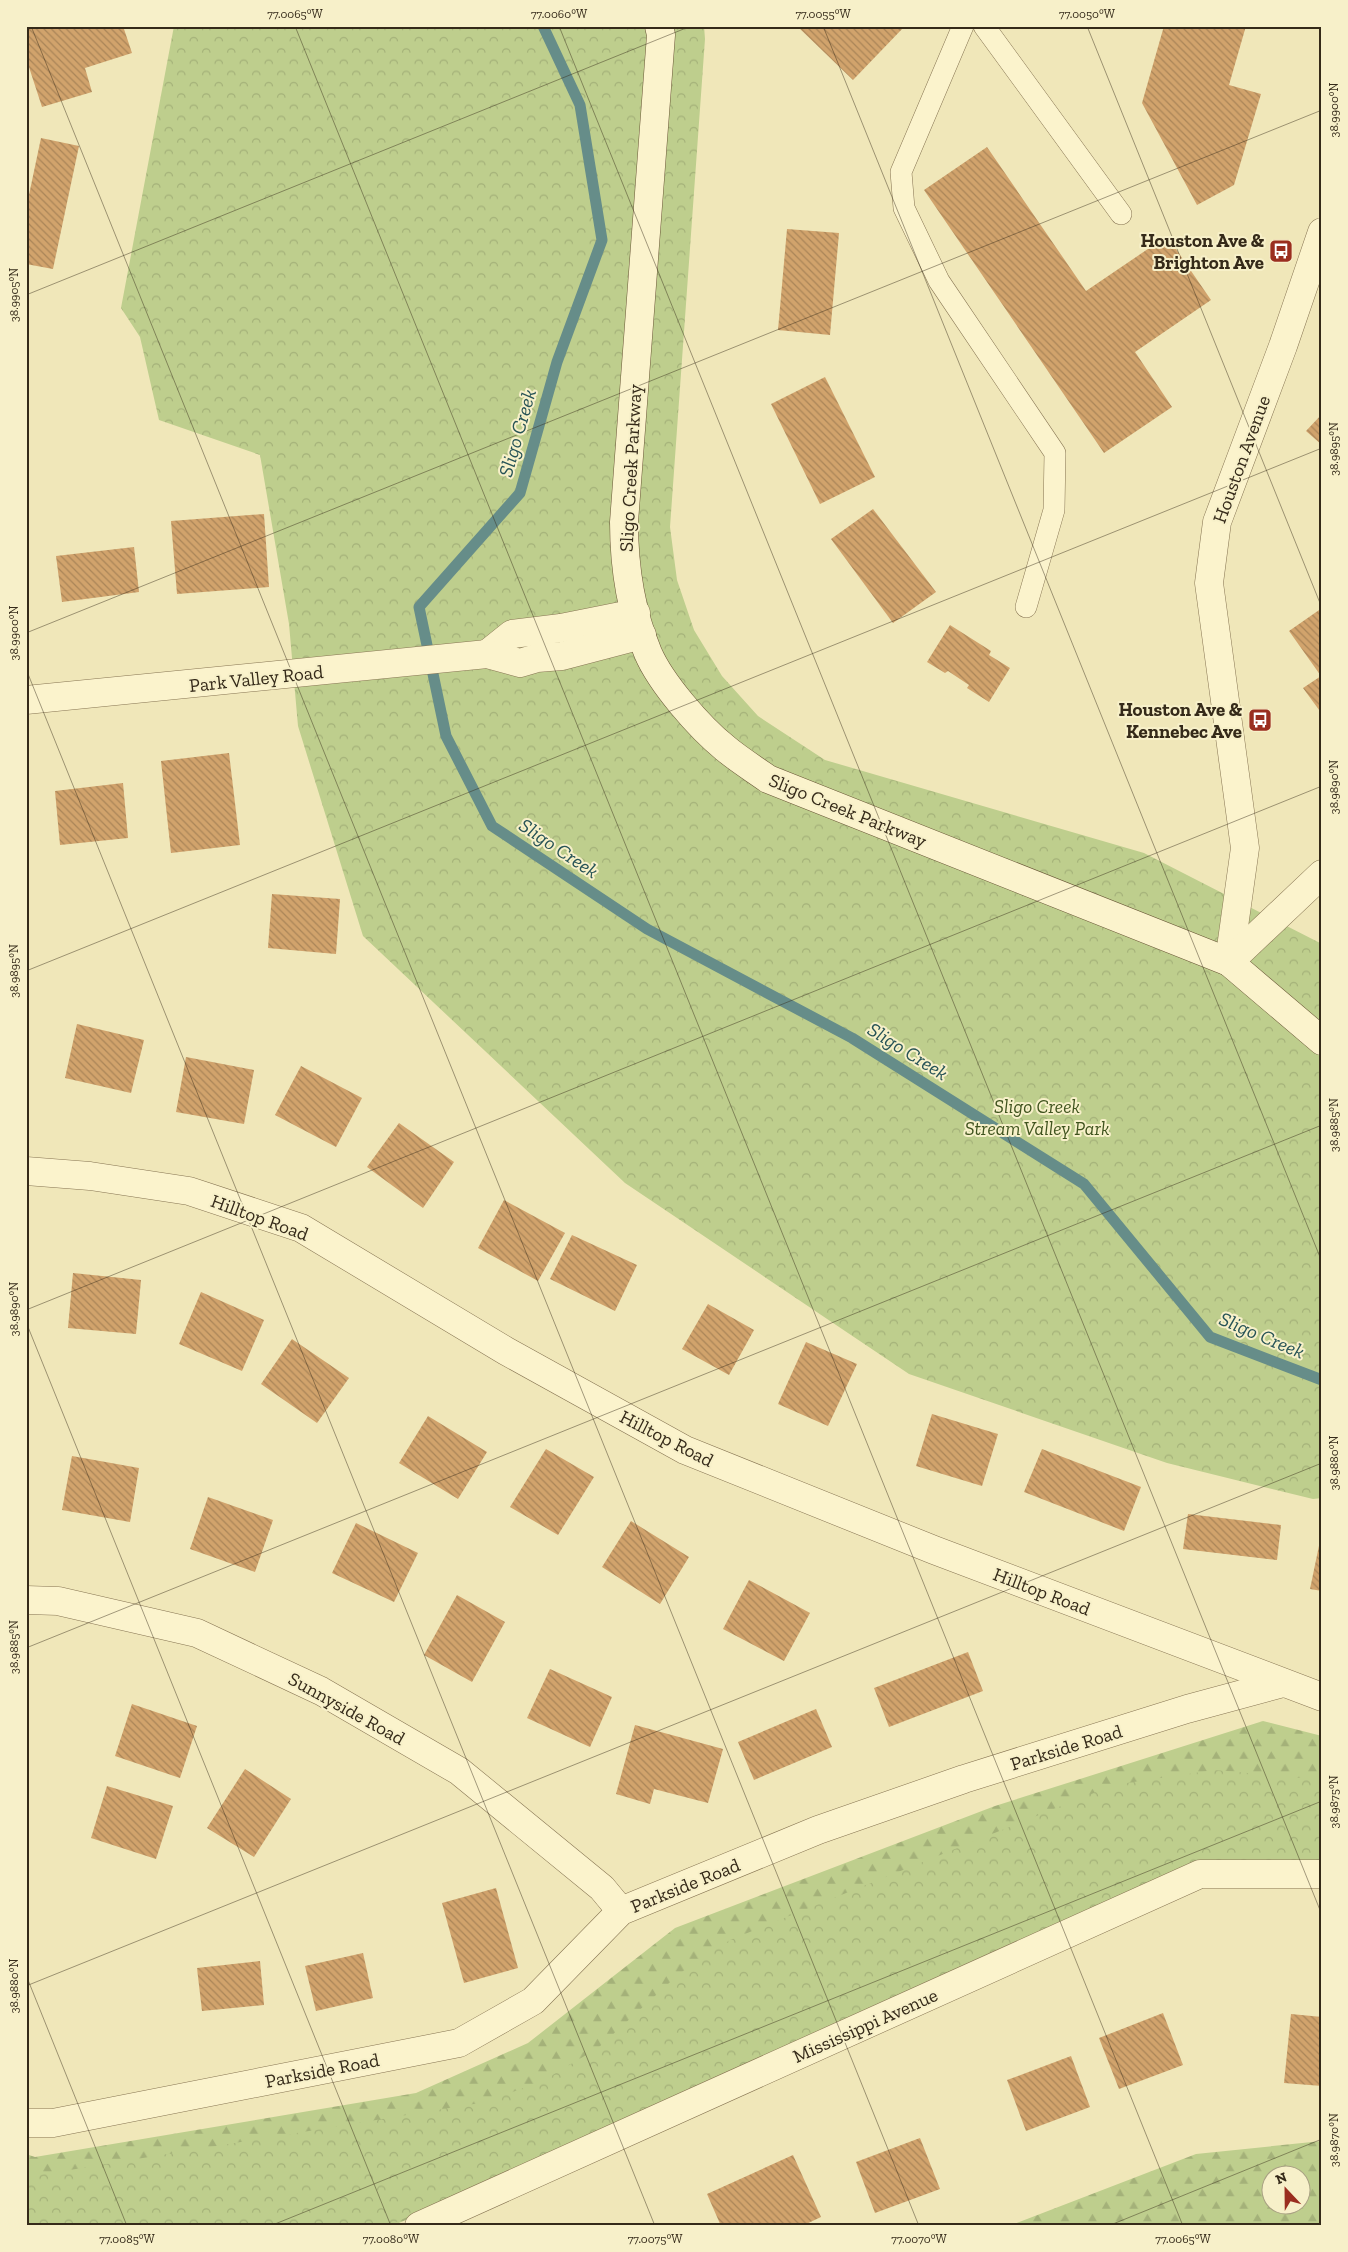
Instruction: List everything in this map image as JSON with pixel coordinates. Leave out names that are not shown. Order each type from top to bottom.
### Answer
[{"type":"street","name":"Sligo Creek Parkway","points":[[660,26],[661,35],[624,522],[624,555],[639,624],[649,654],[663,678],[695,720],[725,748],[768,779],[1229,962],[1322,1041]]},
{"type":"street","name":"Houston Avenue","points":[[1229,962],[1245,848],[1209,583],[1216,522],[1283,346],[1322,232]]},
{"type":"street","name":"Park Valley Road","points":[[26,700],[475,655],[520,663],[537,658],[562,656],[639,624]]},
{"type":"street","points":[[1229,962],[1322,874]]},
{"type":"street","name":"Hilltop Road","points":[[26,1171],[90,1176],[189,1191],[301,1228],[506,1351],[685,1450],[934,1550],[1322,1698]]},
{"type":"street","name":"Sunnyside Road","points":[[26,1600],[58,1601],[197,1633],[321,1691],[459,1771],[602,1888],[621,1911]]},
{"type":"street","name":"Parkside Road","points":[[26,2123],[53,2123],[459,2044],[534,2001],[621,1911],[818,1830],[964,1779],[1187,1709],[1283,1683]]},
{"type":"street","name":"Mississippi Avenue","points":[[419,2226],[1200,1874],[1322,1874]]},
{"type":"lane","points":[[963,26],[901,172],[904,208],[939,281],[1055,453],[1054,510],[1026,607]]},
{"type":"lane","points":[[984,26],[1121,214]]},
{"type":"green space","name":"Sligo Creek Stream Valley Park","points":[[174,26],[704,26],[705,39],[670,527],[677,580],[694,630],[722,676],[758,716],[825,760],[1144,853],[1322,944],[1322,1498],[1313,1499],[1167,1463],[909,1374],[625,1183],[363,936],[298,726],[289,624],[260,455],[159,420],[140,337],[121,308]]},
{"type":"green space","points":[[1263,1721],[1322,1736],[1322,1867],[1211,1868],[392,2226],[26,2226],[26,2154],[35,2157],[416,2093],[528,2043],[675,1928],[995,1806]]},
{"type":"green space","points":[[1215,1770],[1322,1780],[1322,1873],[1209,1867],[387,2226],[26,2226],[26,2173],[39,2175],[486,2102],[544,2080],[598,2048],[679,1974],[730,1940],[1113,1785]]},
{"type":"green space","points":[[1322,2141],[1322,2226],[1009,2226],[1196,2154]]},
{"type":"building","points":[[32,26],[123,26],[132,53],[85,68],[92,92],[42,107],[26,58],[26,28]]},
{"type":"building","points":[[797,26],[903,26],[904,27],[853,80]]},
{"type":"building","points":[[1164,26],[1246,26],[1229,85],[1261,94],[1234,185],[1197,205],[1142,103]]},
{"type":"building","points":[[41,138],[79,146],[53,269],[26,264],[26,209]]},
{"type":"building","points":[[987,147],[1086,291],[1167,236],[1211,300],[1135,352],[1172,407],[1104,453],[924,190]]},
{"type":"building","points":[[787,229],[839,233],[830,335],[778,330]]},
{"type":"building","points":[[825,377],[875,477],[820,504],[771,404]]},
{"type":"building","points":[[1322,414],[1322,445],[1306,431]]},
{"type":"building","points":[[873,509],[936,592],[893,623],[831,539]]},
{"type":"building","points":[[264,514],[269,587],[177,594],[171,521]]},
{"type":"building","points":[[134,547],[139,592],[62,602],[56,556]]},
{"type":"building","points":[[1322,608],[1322,714],[1303,688],[1321,676],[1289,631]]},
{"type":"building","points":[[950,625],[991,651],[989,655],[1010,668],[989,702],[967,688],[969,685],[948,671],[945,673],[927,662]]},
{"type":"building","points":[[229,753],[240,845],[171,853],[161,761]]},
{"type":"building","points":[[123,783],[128,838],[60,845],[55,791]]},
{"type":"building","points":[[272,894],[340,899],[336,954],[268,948]]},
{"type":"building","points":[[77,1024],[144,1040],[131,1093],[65,1078]]},
{"type":"building","points":[[186,1057],[254,1070],[244,1124],[176,1112]]},
{"type":"building","points":[[301,1066],[362,1098],[336,1147],[275,1115]]},
{"type":"building","points":[[399,1123],[454,1162],[423,1208],[367,1167]]},
{"type":"building","points":[[504,1200],[565,1233],[538,1281],[478,1248]]},
{"type":"building","points":[[572,1235],[637,1265],[615,1311],[550,1279]]},
{"type":"building","points":[[73,1273],[141,1280],[136,1334],[68,1328]]},
{"type":"building","points":[[201,1292],[264,1320],[242,1371],[179,1344]]},
{"type":"building","points":[[708,1304],[754,1330],[729,1375],[682,1349]]},
{"type":"building","points":[[292,1339],[349,1378],[317,1423],[261,1384]]},
{"type":"building","points":[[806,1342],[857,1364],[828,1426],[778,1404]]},
{"type":"building","points":[[932,1414],[998,1434],[982,1486],[916,1466]]},
{"type":"building","points":[[428,1416],[487,1452],[458,1499],[399,1463]]},
{"type":"building","points":[[546,1449],[594,1477],[558,1535],[510,1507]]},
{"type":"building","points":[[1042,1449],[1141,1487],[1124,1531],[1024,1492]]},
{"type":"building","points":[[72,1456],[139,1468],[130,1522],[62,1510]]},
{"type":"building","points":[[208,1497],[273,1520],[255,1572],[190,1549]]},
{"type":"building","points":[[1188,1514],[1281,1525],[1277,1560],[1183,1549]]},
{"type":"building","points":[[631,1521],[689,1557],[660,1604],[602,1567]]},
{"type":"building","points":[[356,1523],[418,1553],[394,1602],[332,1573]]},
{"type":"building","points":[[1322,1536],[1322,1591],[1310,1589]]},
{"type":"building","points":[[749,1580],[810,1613],[784,1661],[723,1629]]},
{"type":"building","points":[[457,1595],[505,1622],[472,1682],[424,1655]]},
{"type":"building","points":[[968,1652],[983,1691],[889,1727],[874,1688]]},
{"type":"building","points":[[550,1669],[612,1697],[590,1747],[527,1718]]},
{"type":"building","points":[[132,1704],[197,1726],[180,1778],[115,1756]]},
{"type":"building","points":[[816,1709],[832,1747],[754,1780],[738,1742]]},
{"type":"building","points":[[635,1725],[723,1749],[708,1803],[654,1789],[650,1804],[616,1794]]},
{"type":"building","points":[[245,1769],[291,1799],[254,1857],[207,1828]]},
{"type":"building","points":[[107,1786],[173,1806],[156,1859],[91,1838]]},
{"type":"building","points":[[496,1888],[518,1968],[464,1983],[442,1903]]},
{"type":"building","points":[[363,1953],[373,1998],[316,2011],[305,1966]]},
{"type":"building","points":[[260,1961],[264,2005],[202,2011],[197,1968]]},
{"type":"building","points":[[1163,2013],[1183,2065],[1119,2089],[1099,2038]]},
{"type":"building","points":[[1291,2014],[1322,2017],[1322,2086],[1284,2083]]},
{"type":"building","points":[[1071,2056],[1090,2107],[1026,2131],[1007,2080]]},
{"type":"building","points":[[920,2138],[940,2189],[875,2213],[856,2162]]},
{"type":"building","points":[[793,2155],[821,2217],[802,2226],[721,2226],[707,2194]]},
{"type":"waterway","name":"Sligo Creek","points":[[543,26],[580,105],[602,240],[557,362],[520,493],[419,607],[446,736],[492,826],[647,929],[852,1038],[1084,1184],[1210,1337],[1322,1380]]},
{"type":"place","name":"Houston Ave & Brighton Ave","points":[[1281,251]]},
{"type":"place","name":"Houston Ave & Kennebec Ave","points":[[1260,720]]}]
